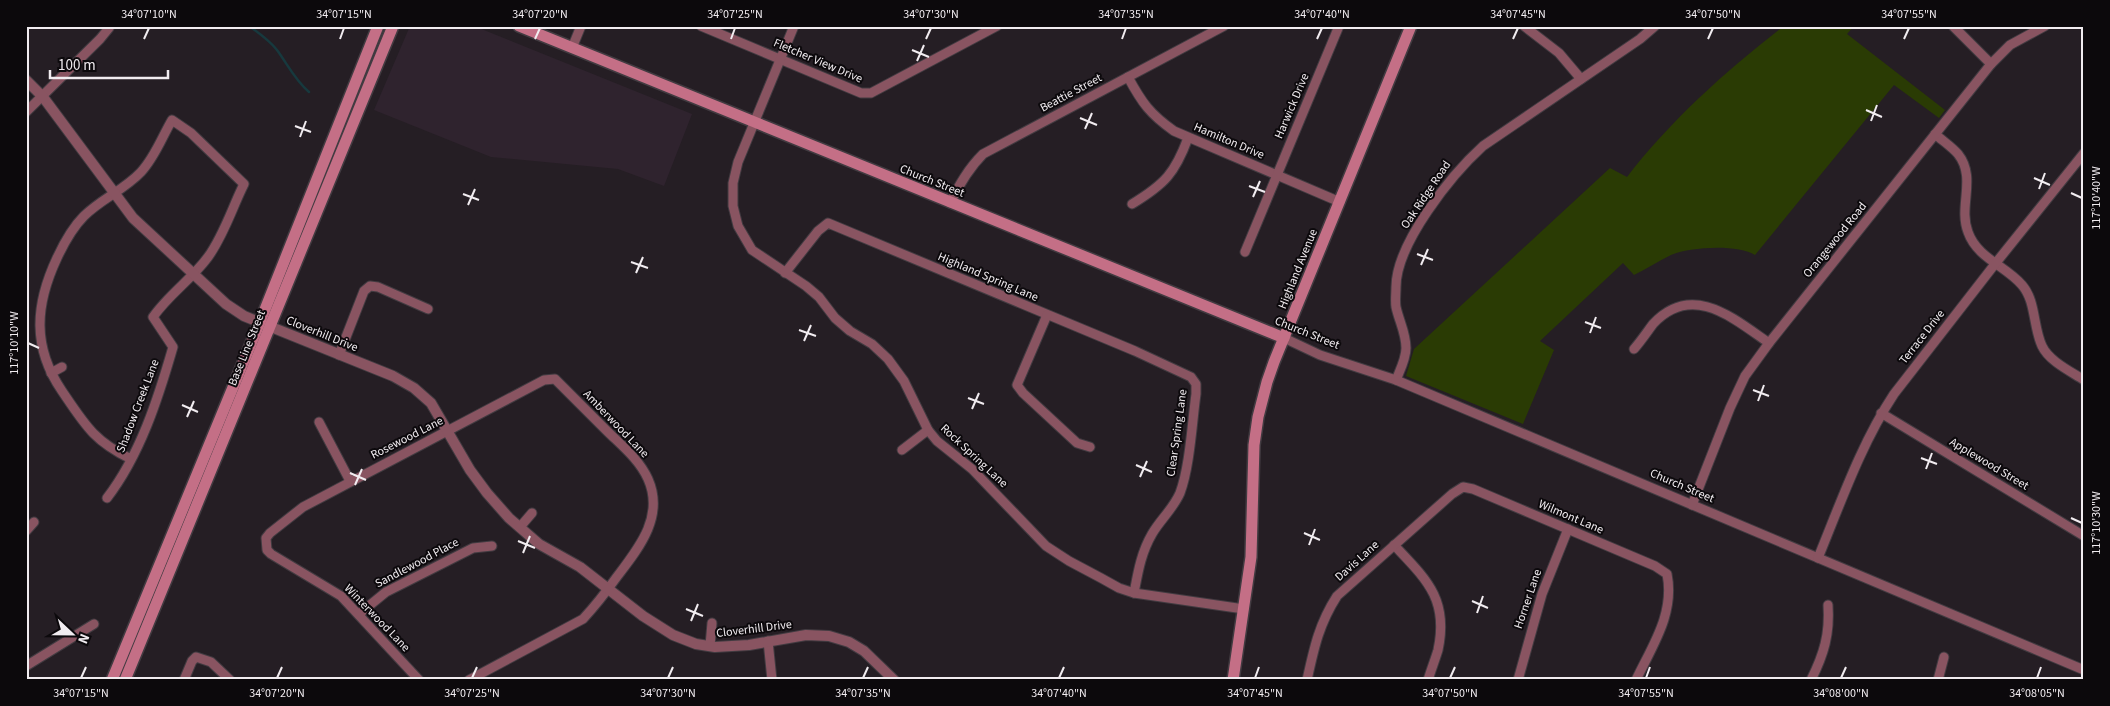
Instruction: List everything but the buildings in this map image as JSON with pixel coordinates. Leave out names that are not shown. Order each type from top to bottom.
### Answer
[{"type":"main road","name":"Base Line Street","points":[[125,680],[265,324],[378,26]]},
{"type":"main road","name":"Base Line Street","points":[[112,680],[393,26]]},
{"type":"main road","name":"Church Street","points":[[519,26],[1284,338]]},
{"type":"main road","name":"Highland Avenue","points":[[1233,680],[1251,557],[1254,445],[1266,382],[1411,26]]},
{"type":"street","points":[[572,48],[581,26]]},
{"type":"street","name":"Fletcher View Drive","points":[[701,26],[861,93],[871,94],[997,26]]},
{"type":"street","name":"Rock Spring Lane","points":[[794,26],[738,162],[733,183],[733,206],[738,226],[752,250],[806,286],[819,297],[835,318],[850,331],[872,344],[888,359],[904,381],[928,430],[937,441],[972,469],[1046,546],[1119,588],[1134,593],[1244,609]]},
{"type":"street","name":"Beattie Street","points":[[950,203],[965,175],[982,154],[1224,26]]},
{"type":"street","name":"Harwick Drive","points":[[1245,252],[1339,26]]},
{"type":"street","points":[[1524,26],[1559,53],[1580,79]]},
{"type":"street","name":"Oak Ridge Road","points":[[1396,380],[1405,360],[1406,348],[1405,337],[1396,306],[1398,268],[1404,252],[1430,208],[1452,177],[1483,146],[1655,26]]},
{"type":"street","points":[[1953,26],[1991,64]]},
{"type":"street","name":"Orangewood Road","points":[[1692,505],[1730,408],[1745,376],[1769,343],[1991,64],[2010,45],[2045,26]]},
{"type":"street","points":[[26,112],[109,27]]},
{"type":"street","name":"Hamilton Drive","points":[[1128,78],[1144,106],[1174,131],[1340,202]]},
{"type":"street","name":"Cloverhill Drive","points":[[26,80],[43,96],[133,218],[193,275],[226,304],[244,316],[393,376],[414,388],[431,403],[470,470],[487,493],[539,544],[580,566],[608,590],[673,635],[710,646],[749,645],[806,635],[829,636],[849,642],[864,651],[894,680]]},
{"type":"street","name":"Shadow Creek Lane","points":[[107,498],[132,459],[163,381],[173,347],[153,316],[162,304],[193,275],[218,242],[244,184],[191,133],[172,120],[149,163],[115,194]]},
{"type":"street","points":[[1935,134],[1958,154],[1966,168],[1968,185],[1963,216],[1973,243],[1995,264],[2022,285],[2030,298],[2043,347],[2056,362],[2084,380]]},
{"type":"street","points":[[1132,204],[1150,193],[1170,176],[1179,163],[1188,138]]},
{"type":"street","name":"Terrace Drive","points":[[1818,558],[1864,446],[1881,413],[1995,264],[2084,153]]},
{"type":"street","points":[[115,194],[84,216],[66,240],[50,274],[43,299],[39,327],[41,345],[51,372],[90,431],[104,444],[132,459]]},
{"type":"street","name":"Highland Spring Lane","points":[[785,273],[818,231],[828,223],[1135,351],[1191,377],[1196,384]]},
{"type":"street","points":[[339,354],[364,291],[370,286],[378,287],[428,309]]},
{"type":"street","points":[[1634,349],[1654,323],[1674,308],[1698,304],[1716,308],[1769,343]]},
{"type":"street","points":[[1047,314],[1017,385],[1023,393],[1077,443],[1090,447]]},
{"type":"street","name":"Church Street","points":[[1284,338],[1320,355],[1396,380],[2084,670]]},
{"type":"street","points":[[51,372],[62,367]]},
{"type":"street","name":"Rosewood Lane","points":[[266,544],[266,538],[270,533],[295,513],[350,481],[544,380]]},
{"type":"street","name":"Amberwood Lane","points":[[469,680],[572,627],[583,619],[638,550],[648,532],[653,513],[652,494],[648,480],[638,462],[555,380],[544,380]]},
{"type":"street","name":"Clear Spring Lane","points":[[1134,593],[1141,555],[1153,533],[1169,513],[1180,493],[1184,477],[1196,384]]},
{"type":"street","name":"Applewood Street","points":[[1881,413],[2084,536]]},
{"type":"street","points":[[319,422],[350,481]]},
{"type":"street","points":[[902,450],[928,430]]},
{"type":"street","name":"Wilmont Lane","points":[[1463,487],[1473,489],[1656,566],[1667,574],[1669,594],[1665,618],[1660,635],[1636,680]]},
{"type":"street","name":"Davis Lane","points":[[1307,680],[1318,632],[1325,615],[1337,596],[1452,494],[1463,487]]},
{"type":"street","points":[[520,527],[532,513]]},
{"type":"street","points":[[26,531],[34,522]]},
{"type":"street","name":"Horner Lane","points":[[1518,680],[1542,594],[1568,529]]},
{"type":"street","name":"Winterwood Lane","points":[[266,544],[271,554],[341,596],[419,680]]},
{"type":"street","points":[[1394,545],[1430,586],[1438,605],[1441,625],[1438,650],[1428,680]]},
{"type":"street","name":"Sandlewood Place","points":[[359,614],[386,592],[473,548],[492,546]]},
{"type":"street","points":[[1811,680],[1819,664],[1830,627],[1828,606]]},
{"type":"street","points":[[710,646],[712,623]]},
{"type":"street","points":[[26,666],[94,624]]},
{"type":"street","points":[[768,641],[772,680]]},
{"type":"street","points":[[184,680],[192,661],[196,657],[211,662],[230,680]]},
{"type":"street","points":[[1938,680],[1944,657]]},
{"type":"shaded area","points":[[410,26],[474,26],[692,114],[664,186],[618,169],[491,157],[374,110]]},
{"type":"green space","points":[[1784,26],[1854,26],[1847,34],[1945,110],[1939,118],[1894,85],[1755,255],[1737,249],[1726,248],[1689,250],[1671,255],[1634,275],[1623,263],[1540,341],[1554,350],[1523,424],[1406,376],[1414,349],[1610,168],[1627,177],[1681,116],[1721,78]]},
{"type":"waterway","points":[[249,26],[274,46],[309,92]]}]
